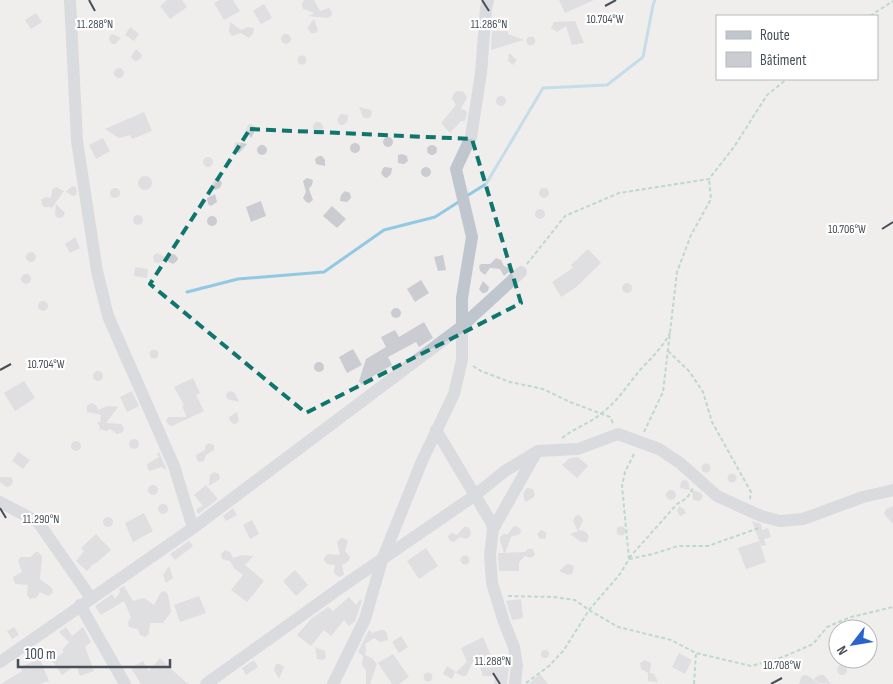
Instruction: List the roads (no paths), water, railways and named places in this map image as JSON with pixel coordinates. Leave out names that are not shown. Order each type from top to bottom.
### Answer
[{"type":"street","points":[[70,0],[77,141],[97,272],[108,316],[174,466],[193,528]]},
{"type":"street","points":[[333,684],[365,619],[382,560],[436,430],[454,394],[462,360],[462,298],[472,237],[456,169],[471,137],[481,74],[488,0]]},
{"type":"street","points":[[0,662],[193,528],[461,327],[521,272]]},
{"type":"street","points":[[436,430],[491,522],[493,529],[490,555],[492,583],[514,647],[517,665],[515,684]]},
{"type":"street","points":[[206,684],[474,496],[505,471],[538,451],[578,449],[618,434],[658,449],[680,463],[718,496],[748,510],[780,521],[803,519],[863,497],[893,490]]},
{"type":"street","points":[[493,529],[538,451]]},
{"type":"street","points":[[0,502],[38,522],[85,602],[125,684]]},
{"type":"waterway","points":[[465,197],[486,184],[543,88],[607,85],[643,57],[655,0]]},
{"type":"waterway","points":[[187,292],[238,279],[324,272],[384,230],[435,217],[460,201]]}]
